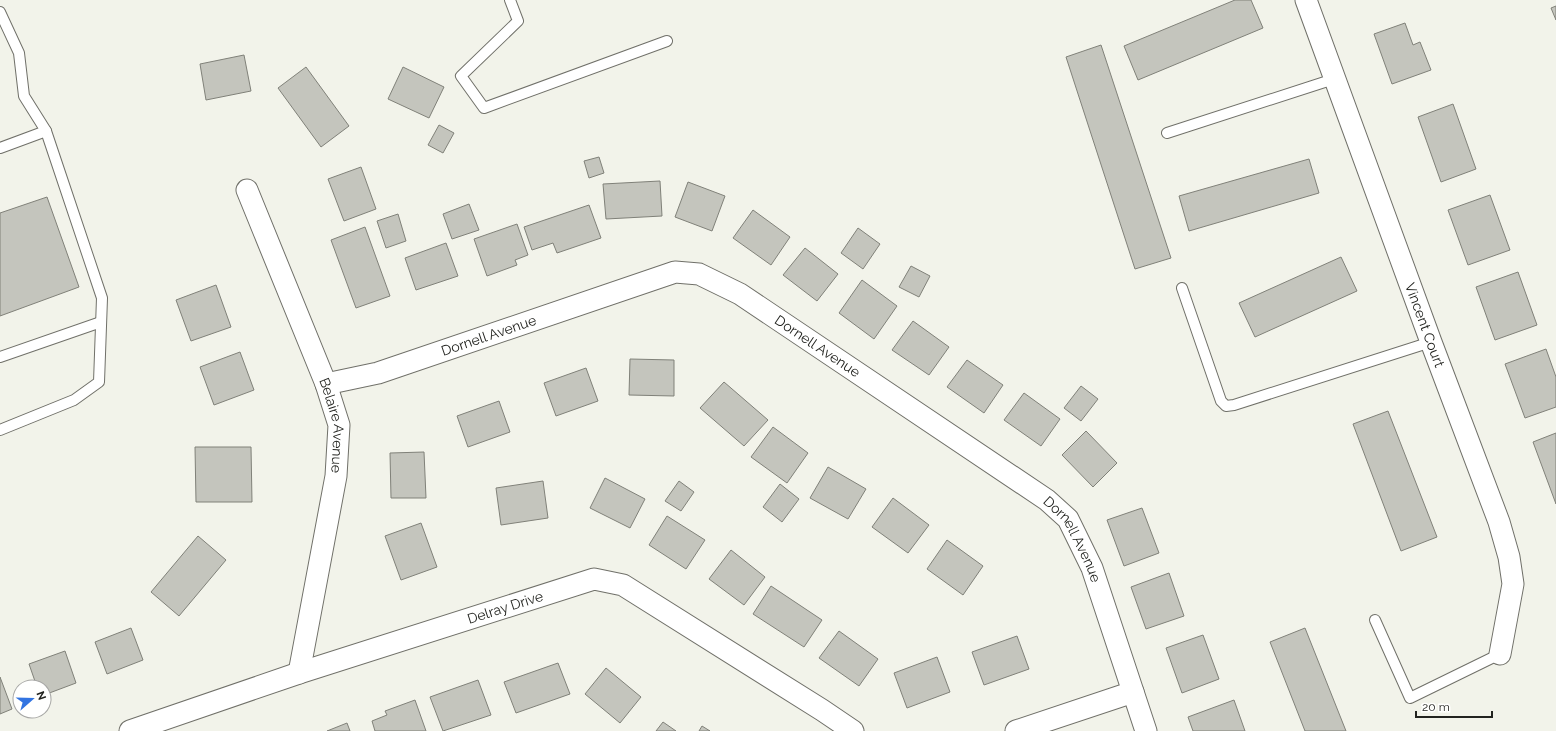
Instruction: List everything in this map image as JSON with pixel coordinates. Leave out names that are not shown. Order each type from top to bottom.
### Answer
[{"type":"street","name":"Vincent Court","points":[[1306,0],[1431,342],[1499,522],[1509,557],[1513,584],[1500,654]]},
{"type":"street","name":"Belaire Avenue","points":[[247,190],[326,384],[339,426],[336,476],[299,673]]},
{"type":"street","name":"Dornell Avenue","points":[[326,384],[378,373],[675,272],[699,274],[746,298],[1047,500],[1068,519],[1092,568],[1146,731]]},
{"type":"street","name":"Delray Drive","points":[[130,731],[299,673],[594,579],[623,585],[816,706],[853,731]]},
{"type":"street","points":[[1016,731],[1132,692]]},
{"type":"lane","points":[[510,0],[518,21],[461,76],[484,108],[667,41]]},
{"type":"lane","points":[[0,12],[19,53],[24,96],[46,131],[102,298],[99,382],[74,400],[0,430]]},
{"type":"lane","points":[[1167,133],[1334,79]]},
{"type":"lane","points":[[0,148],[46,131]]},
{"type":"lane","points":[[1182,288],[1221,401],[1226,406],[1234,406],[1431,342]]},
{"type":"lane","points":[[0,357],[101,322]]},
{"type":"lane","points":[[1376,620],[1410,698],[1500,654]]},
{"type":"building","points":[[1235,0],[1251,0],[1263,28],[1138,80],[1124,46]]},
{"type":"building","points":[[1556,6],[1556,20],[1551,8]]},
{"type":"building","points":[[1405,23],[1413,45],[1420,42],[1431,70],[1392,84],[1374,34]]},
{"type":"building","points":[[1101,45],[1171,258],[1135,269],[1066,57]]},
{"type":"building","points":[[244,55],[251,91],[206,100],[200,64]]},
{"type":"building","points":[[306,67],[349,126],[321,147],[278,88]]},
{"type":"building","points":[[403,67],[444,87],[429,118],[388,99]]},
{"type":"building","points":[[1453,104],[1476,169],[1441,182],[1418,117]]},
{"type":"building","points":[[439,125],[454,133],[443,153],[428,145]]},
{"type":"building","points":[[599,157],[604,173],[589,178],[584,161]]},
{"type":"building","points":[[1309,159],[1319,193],[1189,231],[1179,196]]},
{"type":"building","points":[[361,167],[376,209],[344,221],[328,179]]},
{"type":"building","points":[[660,181],[662,216],[606,219],[603,184]]},
{"type":"building","points":[[688,182],[725,196],[712,231],[675,217]]},
{"type":"building","points":[[1490,195],[1510,250],[1468,265],[1448,210]]},
{"type":"building","points":[[47,197],[79,287],[0,316],[0,213]]},
{"type":"building","points":[[469,204],[479,230],[452,239],[443,214]]},
{"type":"building","points":[[589,205],[601,238],[557,253],[553,243],[532,250],[524,227]]},
{"type":"building","points":[[753,210],[790,237],[771,265],[733,238]]},
{"type":"building","points":[[398,214],[406,241],[386,248],[377,221]]},
{"type":"building","points":[[517,224],[528,255],[515,260],[517,265],[487,276],[474,239]]},
{"type":"building","points":[[365,227],[390,296],[356,308],[331,240]]},
{"type":"building","points":[[858,228],[880,244],[863,269],[841,253]]},
{"type":"building","points":[[446,243],[458,276],[416,290],[405,258]]},
{"type":"building","points":[[805,248],[838,274],[817,301],[783,275]]},
{"type":"building","points":[[1341,257],[1357,291],[1255,337],[1239,303]]},
{"type":"building","points":[[911,266],[930,276],[919,297],[899,287]]},
{"type":"building","points":[[1518,272],[1537,325],[1495,340],[1476,287]]},
{"type":"building","points":[[862,280],[897,306],[874,339],[839,313]]},
{"type":"building","points":[[216,285],[231,327],[191,341],[176,300]]},
{"type":"building","points":[[913,321],[949,347],[929,375],[892,350]]},
{"type":"building","points":[[1546,349],[1556,377],[1556,407],[1525,418],[1505,364]]},
{"type":"building","points":[[240,352],[254,390],[214,405],[200,367]]},
{"type":"building","points":[[630,359],[674,360],[674,396],[629,395]]},
{"type":"building","points":[[967,360],[1003,385],[984,413],[947,387]]},
{"type":"building","points":[[586,368],[598,401],[556,416],[544,383]]},
{"type":"building","points":[[724,382],[768,420],[744,446],[700,408]]},
{"type":"building","points":[[1081,386],[1098,399],[1081,421],[1064,408]]},
{"type":"building","points":[[1024,393],[1060,419],[1041,446],[1004,420]]},
{"type":"building","points":[[499,401],[510,432],[468,447],[457,416]]},
{"type":"building","points":[[1388,411],[1437,537],[1401,551],[1353,424]]},
{"type":"building","points":[[773,427],[808,453],[787,483],[751,457]]},
{"type":"building","points":[[1086,431],[1117,463],[1093,487],[1062,455]]},
{"type":"building","points":[[1556,433],[1556,504],[1533,442]]},
{"type":"building","points":[[195,447],[251,447],[252,502],[196,502]]},
{"type":"building","points":[[424,452],[426,498],[391,498],[390,453]]},
{"type":"building","points":[[828,467],[866,489],[848,519],[810,498]]},
{"type":"building","points":[[605,478],[645,499],[630,528],[590,508]]},
{"type":"building","points":[[543,481],[548,518],[501,525],[496,488]]},
{"type":"building","points":[[679,481],[694,492],[681,511],[665,501]]},
{"type":"building","points":[[780,484],[799,499],[782,522],[763,507]]},
{"type":"building","points":[[893,498],[929,525],[908,553],[872,527]]},
{"type":"building","points":[[1142,508],[1159,553],[1124,566],[1107,520]]},
{"type":"building","points":[[667,516],[705,540],[686,569],[649,545]]},
{"type":"building","points":[[421,523],[437,567],[401,580],[385,536]]},
{"type":"building","points":[[198,536],[226,560],[179,616],[151,592]]},
{"type":"building","points":[[947,540],[983,566],[963,595],[927,569]]},
{"type":"building","points":[[731,550],[765,577],[744,605],[709,579]]},
{"type":"building","points":[[1169,573],[1184,616],[1146,629],[1131,587]]},
{"type":"building","points":[[771,586],[822,620],[804,647],[753,614]]},
{"type":"building","points":[[131,628],[143,660],[107,674],[95,642]]},
{"type":"building","points":[[1305,628],[1346,731],[1305,731],[1270,642]]},
{"type":"building","points":[[839,631],[878,659],[859,686],[819,658]]},
{"type":"building","points":[[1203,635],[1219,679],[1182,693],[1166,648]]},
{"type":"building","points":[[1017,636],[1029,669],[984,685],[972,652]]},
{"type":"building","points":[[65,651],[76,683],[52,692],[52,679],[34,679],[29,664]]},
{"type":"building","points":[[937,657],[950,692],[907,708],[894,673]]},
{"type":"building","points":[[558,663],[570,694],[516,713],[504,682]]},
{"type":"building","points":[[606,668],[641,697],[620,723],[585,694]]},
{"type":"building","points":[[0,677],[12,709],[0,714]]},
{"type":"building","points":[[478,680],[491,715],[443,731],[430,697]]},
{"type":"building","points":[[415,700],[426,731],[375,731],[372,721],[387,715],[385,711]]},
{"type":"building","points":[[1234,700],[1245,731],[1193,731],[1188,717]]},
{"type":"building","points":[[663,722],[676,731],[656,731]]},
{"type":"building","points":[[347,723],[350,731],[327,731]]},
{"type":"building","points":[[702,726],[710,731],[699,731]]}]
